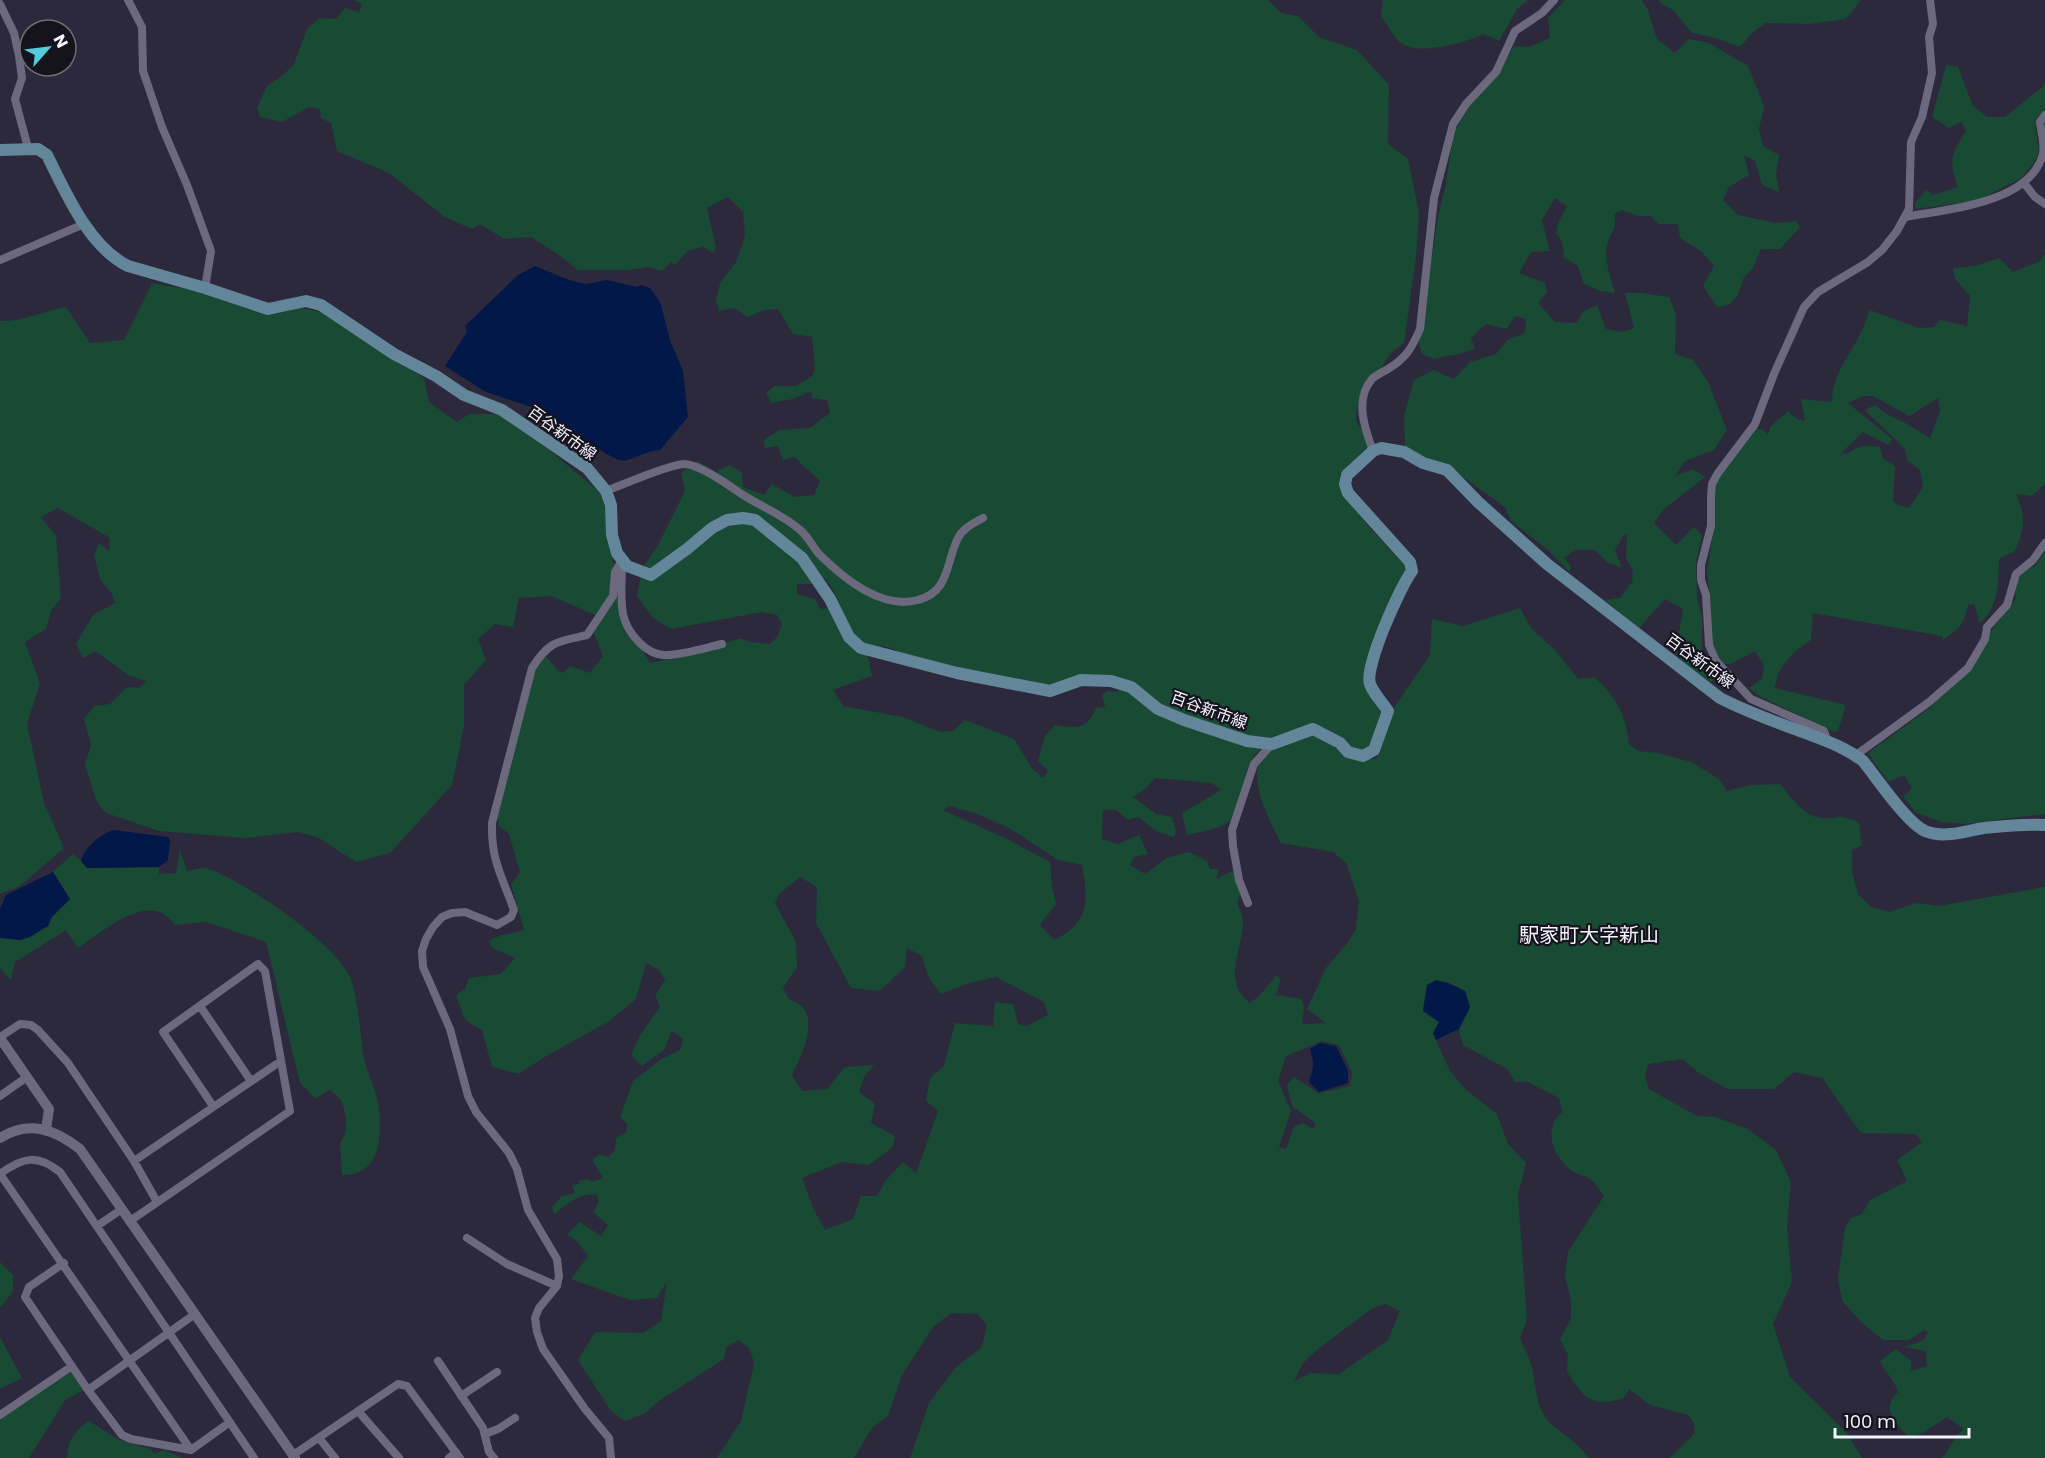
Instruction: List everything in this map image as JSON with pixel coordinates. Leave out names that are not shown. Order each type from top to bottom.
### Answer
[{"type":"main road","name":"百谷新市線","points":[[28,148],[38,149],[47,156],[84,224],[118,261],[268,309],[306,301],[321,305],[394,354],[436,376],[464,395],[502,410],[587,468],[606,491],[611,505],[612,535],[617,553],[627,566],[651,575],[712,528],[727,520],[743,518],[755,520],[802,558],[830,599],[849,637],[861,648],[957,673],[1050,691],[1081,680],[1111,681],[1131,687],[1158,709],[1247,741],[1272,744],[1313,729],[1340,743],[1347,752],[1363,756],[1374,750],[1388,711],[1370,684],[1370,672],[1387,620],[1412,571],[1410,562],[1348,493],[1345,484],[1347,475],[1373,451],[1381,448],[1404,452],[1423,463],[1447,470],[1478,502],[1547,564],[1720,698],[1743,710],[1856,755],[1909,818],[1923,830],[1944,836],[2004,826],[2045,825]]},
{"type":"main road","points":[[0,150],[28,148]]},
{"type":"street","points":[[128,0],[142,27],[143,70],[162,127],[187,185],[211,251],[205,288]]},
{"type":"street","points":[[1373,451],[1364,428],[1362,411],[1366,390],[1372,378],[1399,362],[1413,347],[1420,329],[1434,198],[1453,124],[1466,104],[1496,72],[1515,31],[1542,13],[1554,0]]},
{"type":"street","points":[[1828,742],[1824,731],[1751,699],[1716,661],[1709,645],[1706,595],[1701,580],[1701,565],[1711,526],[1712,484],[1755,424],[1804,307],[1818,292],[1868,262],[1882,250],[1910,209],[1911,142],[1922,117],[1932,73],[1929,37],[1933,24],[1930,0]]},
{"type":"street","points":[[0,4],[14,33],[20,56],[22,78],[15,99],[28,148]]},
{"type":"street","points":[[1905,218],[1976,205],[2024,183],[2036,172],[2044,152],[2040,122],[2045,116]]},
{"type":"street","points":[[2024,183],[2035,197],[2045,204]]},
{"type":"street","points":[[0,260],[84,224]]},
{"type":"street","points":[[606,491],[686,464],[723,481],[754,503],[782,517],[801,530],[817,552],[841,574],[870,594],[888,600],[919,600],[937,590],[946,575],[958,537],[970,525],[982,518]]},
{"type":"street","points":[[1856,755],[1929,702],[1968,668],[1985,639],[1987,627],[2007,605],[2016,574],[2033,560],[2045,543]]},
{"type":"street","points":[[622,560],[623,614],[626,624],[644,648],[657,654],[668,655],[722,644]]},
{"type":"street","points":[[611,1458],[609,1438],[585,1409],[543,1349],[535,1318],[539,1308],[557,1286],[560,1276],[557,1259],[528,1210],[517,1169],[508,1153],[476,1112],[468,1096],[450,1029],[423,967],[422,951],[433,927],[442,917],[452,913],[465,912],[497,925],[511,917],[514,910],[495,864],[491,842],[492,823],[532,668],[552,645],[563,639],[587,635],[613,596],[615,572],[622,560]]},
{"type":"street","points":[[1248,903],[1239,880],[1233,846],[1233,830],[1254,764],[1272,744]]},
{"type":"street","points":[[130,1221],[290,1111],[265,971],[258,964],[163,1032],[213,1106]]},
{"type":"street","points":[[200,1006],[251,1081]]},
{"type":"street","points":[[46,1129],[49,1109],[0,1037],[20,1024],[31,1025],[38,1030],[68,1064],[134,1161],[157,1202]]},
{"type":"street","points":[[134,1161],[281,1061]]},
{"type":"street","points":[[0,1096],[27,1077]]},
{"type":"street","points":[[0,1138],[10,1132],[46,1129],[66,1138],[80,1149],[294,1457],[398,1384],[407,1386],[455,1456]]},
{"type":"street","points":[[191,1450],[64,1263],[0,1174],[11,1166],[28,1159],[47,1162],[60,1172],[254,1458]]},
{"type":"street","points":[[97,1226],[122,1209]]},
{"type":"street","points":[[467,1238],[507,1264],[557,1286]]},
{"type":"street","points":[[64,1263],[29,1287],[25,1297],[88,1390],[122,1435],[131,1439],[191,1450],[230,1422]]},
{"type":"street","points":[[88,1390],[195,1314]]},
{"type":"street","points":[[438,1360],[483,1428],[489,1452],[494,1458]]},
{"type":"street","points":[[0,1415],[72,1366]]},
{"type":"street","points":[[461,1396],[497,1372]]},
{"type":"street","points":[[358,1412],[399,1458]]},
{"type":"street","points":[[485,1434],[515,1418]]},
{"type":"street","points":[[318,1438],[335,1458]]},
{"type":"green space","points":[[353,0],[1268,0],[1281,13],[1298,16],[1319,37],[1357,50],[1389,85],[1388,144],[1408,159],[1419,213],[1416,257],[1404,343],[1390,354],[1357,407],[1356,421],[1373,444],[1365,449],[1340,475],[1342,493],[1369,527],[1410,571],[1388,603],[1368,668],[1367,687],[1385,713],[1373,747],[1360,752],[1314,723],[1269,738],[1252,739],[1182,718],[1162,708],[1138,686],[1119,677],[1077,677],[1050,688],[987,677],[985,672],[963,673],[900,654],[888,647],[873,647],[862,642],[850,629],[831,586],[814,572],[814,584],[797,584],[797,594],[815,599],[821,609],[832,607],[845,640],[868,656],[872,676],[833,690],[843,706],[903,717],[940,732],[953,731],[965,720],[1014,739],[1032,768],[1043,778],[1048,771],[1038,761],[1045,736],[1055,725],[1075,727],[1085,724],[1096,708],[1105,707],[1102,695],[1107,691],[1118,692],[1121,686],[1178,722],[1246,742],[1266,744],[1254,757],[1247,770],[1242,807],[1239,813],[1227,823],[1187,835],[1182,813],[1221,790],[1212,783],[1155,778],[1133,797],[1156,814],[1172,817],[1176,831],[1174,837],[1156,831],[1138,817],[1128,820],[1116,810],[1103,810],[1102,839],[1118,844],[1139,835],[1148,854],[1134,857],[1130,865],[1145,874],[1167,858],[1189,852],[1207,861],[1210,869],[1219,869],[1216,879],[1232,871],[1244,883],[1237,903],[1243,920],[1236,964],[1236,984],[1241,994],[1250,1003],[1276,976],[1281,978],[1276,995],[1302,999],[1304,1007],[1302,1024],[1326,1023],[1307,1009],[1326,968],[1356,929],[1359,901],[1346,863],[1333,852],[1281,843],[1261,799],[1257,774],[1259,763],[1264,754],[1273,748],[1312,734],[1354,758],[1376,759],[1393,709],[1430,655],[1432,619],[1463,626],[1520,608],[1531,628],[1556,651],[1578,679],[1594,677],[1614,698],[1626,725],[1629,744],[1638,751],[1658,753],[1691,762],[1719,779],[1727,791],[1750,785],[1780,784],[1809,814],[1821,818],[1846,818],[1859,823],[1862,845],[1852,850],[1852,872],[1858,894],[1871,907],[1890,912],[1916,903],[1938,906],[2045,887],[2045,1458],[1942,1458],[1964,1429],[1947,1417],[1910,1439],[1895,1422],[1890,1404],[1898,1392],[1880,1361],[1896,1349],[1911,1361],[1911,1371],[1927,1366],[1926,1351],[1904,1347],[1924,1340],[1928,1332],[1924,1330],[1909,1340],[1883,1340],[1862,1323],[1842,1301],[1838,1279],[1845,1227],[1851,1218],[1862,1214],[1870,1200],[1907,1181],[1897,1160],[1922,1142],[1916,1134],[1861,1133],[1822,1078],[1794,1072],[1774,1089],[1728,1089],[1699,1073],[1682,1059],[1648,1064],[1645,1076],[1649,1089],[1697,1116],[1715,1117],[1748,1129],[1776,1150],[1791,1182],[1787,1225],[1792,1282],[1773,1324],[1790,1377],[1847,1433],[1862,1458],[1670,1458],[1695,1433],[1694,1423],[1688,1415],[1650,1405],[1629,1389],[1624,1398],[1604,1402],[1596,1401],[1584,1394],[1567,1372],[1568,1355],[1560,1339],[1571,1319],[1571,1302],[1565,1275],[1568,1252],[1604,1196],[1591,1179],[1572,1171],[1555,1151],[1551,1135],[1552,1127],[1562,1112],[1559,1098],[1528,1082],[1515,1082],[1507,1069],[1463,1045],[1459,1029],[1470,1007],[1465,991],[1436,980],[1427,986],[1423,1011],[1439,1022],[1433,1033],[1450,1071],[1465,1089],[1497,1114],[1508,1144],[1526,1163],[1518,1195],[1527,1319],[1520,1338],[1531,1363],[1541,1410],[1549,1422],[1578,1446],[1588,1458],[910,1458],[929,1403],[956,1367],[982,1347],[987,1325],[978,1314],[951,1313],[933,1327],[902,1375],[888,1416],[872,1428],[854,1458],[717,1458],[741,1421],[754,1364],[750,1349],[739,1340],[726,1347],[724,1359],[660,1400],[645,1413],[625,1421],[611,1411],[578,1360],[595,1332],[643,1333],[661,1321],[667,1281],[657,1298],[630,1300],[571,1279],[588,1256],[577,1241],[567,1235],[579,1222],[601,1236],[608,1225],[593,1212],[599,1202],[597,1195],[580,1197],[554,1214],[552,1207],[562,1196],[575,1193],[572,1185],[579,1184],[579,1181],[587,1179],[592,1182],[603,1178],[592,1160],[600,1154],[608,1157],[615,1150],[616,1138],[627,1132],[627,1124],[620,1117],[633,1081],[660,1060],[680,1050],[683,1039],[672,1031],[664,1050],[642,1066],[631,1055],[640,1035],[660,1007],[655,996],[665,980],[659,970],[646,963],[636,999],[608,1022],[518,1074],[492,1067],[482,1030],[465,1020],[456,995],[465,989],[469,978],[501,974],[515,958],[492,948],[489,941],[501,935],[524,930],[511,884],[520,872],[509,834],[499,826],[496,814],[536,667],[546,656],[557,670],[563,673],[570,666],[590,673],[603,656],[593,631],[615,597],[618,574],[624,631],[640,647],[650,663],[700,653],[740,638],[750,642],[770,644],[778,636],[782,624],[777,615],[762,612],[671,629],[653,618],[637,596],[642,568],[657,547],[685,491],[681,473],[698,461],[716,472],[729,465],[742,472],[743,487],[764,495],[772,484],[794,497],[814,495],[820,481],[794,457],[783,460],[778,446],[765,448],[764,440],[779,430],[810,428],[830,413],[827,400],[812,398],[811,391],[793,399],[771,403],[766,393],[775,386],[796,386],[812,376],[815,369],[812,337],[793,334],[778,309],[764,310],[748,317],[734,308],[719,311],[716,301],[720,283],[736,262],[745,236],[743,212],[728,197],[707,208],[716,247],[714,253],[703,247],[688,251],[675,265],[671,262],[662,271],[648,267],[630,270],[578,270],[531,237],[504,239],[480,224],[472,229],[445,217],[389,173],[337,151],[331,123],[321,118],[320,109],[309,107],[282,122],[260,117],[257,108],[267,86],[294,64],[307,29],[319,18],[336,19],[345,8],[359,12],[362,4]],"holes":[[[949,806],[975,813],[1009,828],[1058,860],[1082,865],[1086,899],[1081,918],[1075,926],[1054,940],[1040,925],[1056,904],[1050,862],[1007,839],[943,810]],[[800,877],[817,887],[816,923],[851,988],[880,991],[905,967],[907,948],[922,956],[929,978],[941,994],[966,984],[996,977],[1044,1002],[1048,1015],[1027,1026],[1018,1024],[1013,1004],[995,1002],[993,1026],[955,1023],[944,1066],[930,1078],[926,1101],[938,1111],[916,1173],[903,1162],[887,1179],[877,1196],[861,1196],[853,1219],[825,1230],[813,1208],[802,1178],[842,1162],[869,1165],[893,1147],[895,1136],[871,1123],[875,1104],[859,1092],[864,1077],[874,1065],[845,1067],[827,1089],[802,1091],[792,1075],[806,1041],[808,1022],[802,1007],[790,999],[783,988],[797,967],[796,942],[775,903],[779,894]],[[1322,1041],[1339,1045],[1352,1073],[1350,1086],[1318,1093],[1294,1077],[1287,1085],[1292,1106],[1315,1123],[1314,1129],[1303,1123],[1294,1127],[1286,1149],[1279,1147],[1291,1111],[1278,1081],[1286,1056]],[[1385,1304],[1400,1311],[1388,1340],[1339,1374],[1310,1373],[1294,1381],[1303,1363],[1318,1349],[1373,1308]]]},
{"type":"green space","points":[[1383,0],[1528,0],[1517,9],[1499,41],[1483,34],[1442,47],[1418,48],[1401,43],[1393,34],[1381,16]]},
{"type":"green space","points":[[1565,0],[1642,0],[1648,10],[1657,39],[1675,53],[1689,39],[1709,43],[1748,66],[1764,106],[1759,129],[1763,146],[1779,155],[1776,175],[1779,192],[1762,185],[1755,161],[1744,155],[1749,175],[1729,187],[1723,200],[1738,215],[1776,223],[1796,221],[1800,227],[1780,249],[1761,249],[1753,268],[1744,277],[1738,295],[1729,305],[1717,307],[1703,286],[1714,266],[1702,252],[1680,238],[1678,224],[1658,224],[1651,216],[1638,216],[1622,210],[1614,214],[1614,228],[1606,251],[1608,270],[1615,293],[1600,291],[1584,284],[1578,266],[1564,258],[1562,242],[1556,233],[1558,223],[1567,206],[1555,198],[1542,220],[1550,251],[1531,252],[1519,273],[1545,283],[1547,292],[1538,303],[1555,322],[1576,323],[1583,312],[1597,305],[1606,329],[1622,332],[1634,328],[1625,293],[1669,297],[1676,314],[1675,354],[1693,360],[1708,382],[1727,430],[1714,450],[1685,461],[1675,476],[1693,469],[1705,477],[1664,509],[1654,523],[1676,545],[1694,527],[1702,535],[1696,563],[1697,598],[1702,617],[1702,649],[1717,678],[1709,683],[1675,655],[1683,609],[1665,599],[1639,628],[1605,600],[1620,598],[1632,582],[1633,571],[1626,558],[1627,533],[1615,550],[1622,568],[1607,562],[1595,550],[1575,550],[1564,558],[1571,566],[1569,572],[1548,550],[1511,521],[1505,507],[1449,467],[1422,459],[1405,446],[1404,415],[1414,380],[1433,370],[1454,379],[1470,362],[1496,354],[1507,340],[1525,333],[1526,319],[1515,316],[1507,329],[1486,324],[1471,338],[1475,348],[1465,352],[1434,359],[1422,354],[1419,344],[1438,216],[1453,138],[1462,114],[1499,72],[1514,46],[1529,47],[1550,38],[1548,18]]},
{"type":"green space","points":[[1659,0],[1861,0],[1846,19],[1810,24],[1766,23],[1753,32],[1740,47],[1692,33],[1673,10],[1660,3]]},
{"type":"green space","points":[[1946,65],[1958,67],[1973,106],[1987,117],[2005,117],[2045,85],[2045,108],[2035,125],[2039,150],[2034,163],[2020,179],[1976,201],[1915,209],[1915,203],[1926,190],[1933,195],[1958,187],[1952,163],[1954,152],[1966,131],[1961,122],[1949,128],[1932,117]]},
{"type":"green space","points":[[2045,254],[2045,484],[2032,496],[2016,494],[2023,517],[2021,536],[2015,551],[1999,559],[1998,585],[1991,610],[1980,623],[1974,604],[1968,605],[1960,626],[1943,640],[1942,636],[1813,613],[1811,640],[1787,660],[1776,680],[1775,688],[1846,705],[1838,731],[1834,732],[1761,697],[1749,688],[1762,679],[1764,665],[1755,651],[1731,664],[1722,664],[1709,638],[1711,605],[1707,572],[1714,526],[1712,490],[1719,475],[1754,429],[1762,429],[1768,434],[1770,427],[1788,411],[1797,419],[1805,421],[1801,399],[1832,402],[1838,375],[1861,333],[1870,310],[1918,328],[1934,327],[1940,320],[1967,326],[1970,296],[1955,279],[1953,268],[1975,266],[1999,258],[2013,272],[2040,261]],"holes":[[[1864,396],[1873,396],[1909,416],[1938,398],[1940,411],[1930,438],[1875,405],[1865,410],[1905,449],[1907,460],[1920,470],[1923,487],[1909,508],[1893,501],[1895,466],[1883,459],[1880,447],[1863,446],[1855,448],[1848,454],[1841,453],[1863,432],[1889,445],[1892,439],[1848,403]]]},
{"type":"green space","points":[[152,283],[210,293],[270,315],[302,308],[326,313],[424,378],[429,402],[457,422],[469,414],[503,414],[517,423],[597,490],[608,506],[609,539],[614,564],[611,591],[598,616],[551,596],[519,598],[513,627],[495,624],[478,639],[486,660],[464,685],[464,725],[452,785],[390,853],[356,862],[319,838],[299,832],[246,838],[159,831],[106,813],[97,802],[85,765],[91,745],[84,719],[94,706],[110,704],[127,687],[139,688],[146,681],[128,675],[95,651],[83,658],[76,644],[93,615],[115,603],[112,594],[100,579],[94,555],[99,543],[109,551],[110,538],[58,508],[41,517],[56,536],[61,598],[51,611],[46,629],[25,642],[40,683],[27,724],[44,803],[64,848],[20,886],[0,894],[0,321],[25,318],[66,307],[90,343],[124,340]]},
{"type":"green space","points":[[2045,552],[2045,814],[1964,824],[1942,822],[1916,813],[1903,797],[1912,788],[1904,775],[1888,782],[1868,753],[1931,707],[2016,598],[2014,586],[2023,569],[2035,566]]},
{"type":"green space","points":[[180,850],[187,871],[207,868],[244,886],[308,931],[341,963],[350,977],[357,1005],[364,1058],[379,1111],[380,1133],[376,1154],[364,1170],[342,1175],[340,1144],[346,1132],[346,1117],[342,1101],[330,1089],[316,1099],[300,1083],[266,942],[206,922],[175,925],[162,913],[150,910],[117,921],[78,948],[66,930],[15,962],[11,980],[0,968],[0,938],[20,940],[48,926],[52,917],[70,899],[53,872],[73,854],[87,868],[159,867],[159,874],[176,873]]},
{"type":"green space","points":[[0,1262],[13,1275],[13,1291],[0,1308]]},
{"type":"green space","points":[[0,1337],[22,1378],[0,1389]]},
{"type":"green space","points":[[71,1372],[84,1390],[65,1400],[29,1458],[0,1458],[0,1419]]},
{"type":"green space","points":[[89,1421],[117,1439],[151,1449],[154,1454],[164,1450],[182,1458],[67,1458],[73,1436]]},
{"type":"water","points":[[535,266],[569,280],[586,284],[607,280],[636,287],[641,285],[650,288],[660,302],[671,343],[683,371],[688,417],[660,450],[623,460],[589,443],[579,447],[537,409],[486,392],[445,366],[467,332],[465,326],[518,275]]},
{"type":"water","points":[[114,830],[168,837],[170,840],[168,860],[159,867],[87,868],[81,861],[86,850],[104,834]]},
{"type":"water","points":[[53,872],[70,899],[52,917],[48,926],[30,937],[20,940],[0,938],[0,909],[6,895]]},
{"type":"water","points":[[1436,980],[1465,991],[1470,1007],[1459,1029],[1436,1040],[1433,1033],[1439,1022],[1423,1011],[1427,985]]},
{"type":"water","points":[[1320,1043],[1336,1046],[1348,1071],[1348,1083],[1319,1092],[1309,1082],[1313,1066],[1310,1049]]},
{"type":"district","name":"駅家町大字新山","points":[[1589,935]]}]
